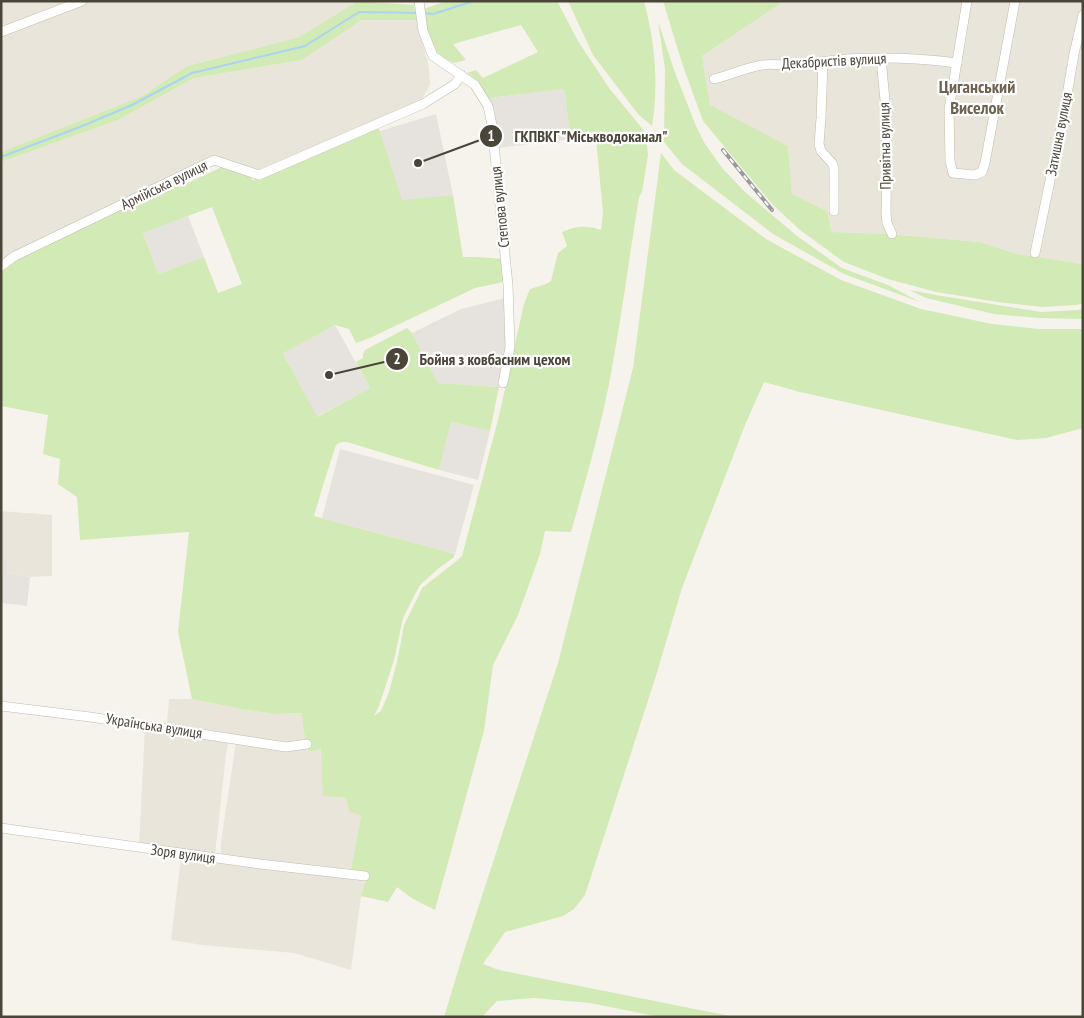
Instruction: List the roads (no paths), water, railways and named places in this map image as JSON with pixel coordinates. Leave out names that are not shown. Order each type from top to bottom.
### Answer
[{"type":"street","points":[[1,32],[82,1]]},
{"type":"street","name":"Степова вулиця","points":[[419,1],[423,31],[433,56],[475,85],[488,106],[492,125],[508,285],[510,347],[503,383]]},
{"type":"street","points":[[967,1],[949,110],[950,161],[953,173],[975,176],[983,169],[1015,1]]},
{"type":"street","name":"Затишна вулиця","points":[[1035,253],[1064,118],[1083,15]]},
{"type":"street","name":"Декабристів вулиця","points":[[714,79],[762,65],[797,65],[846,59],[881,58],[957,64]]},
{"type":"street","name":"Привітна вулиця","points":[[881,58],[887,122],[886,213],[887,224],[892,234]]},
{"type":"street","points":[[823,62],[819,144],[821,151],[834,168],[834,211]]},
{"type":"street","name":"Армійська вулиця","points":[[1,266],[15,256],[214,160],[259,175],[423,104],[455,84],[461,75]]},
{"type":"street","name":"Українська вулиця","points":[[1,706],[90,717],[286,747],[307,744]]},
{"type":"street","name":"Зоря вулиця","points":[[1,828],[260,864],[365,876]]},
{"type":"waterway","points":[[423,13],[433,14],[474,1]]},
{"type":"waterway","points":[[1,157],[132,105],[192,73],[305,46],[359,12],[418,13]]},
{"type":"railway","points":[[723,150],[772,210]]},
{"type":"place","name":"ГКПВКГ \"Міськводоканал\"","points":[[418,163]]},
{"type":"place","name":"Бойня з ковбасним цехом","points":[[329,375]]},
{"type":"district","name":"Циганський Виселок","points":[[977,97]]}]
